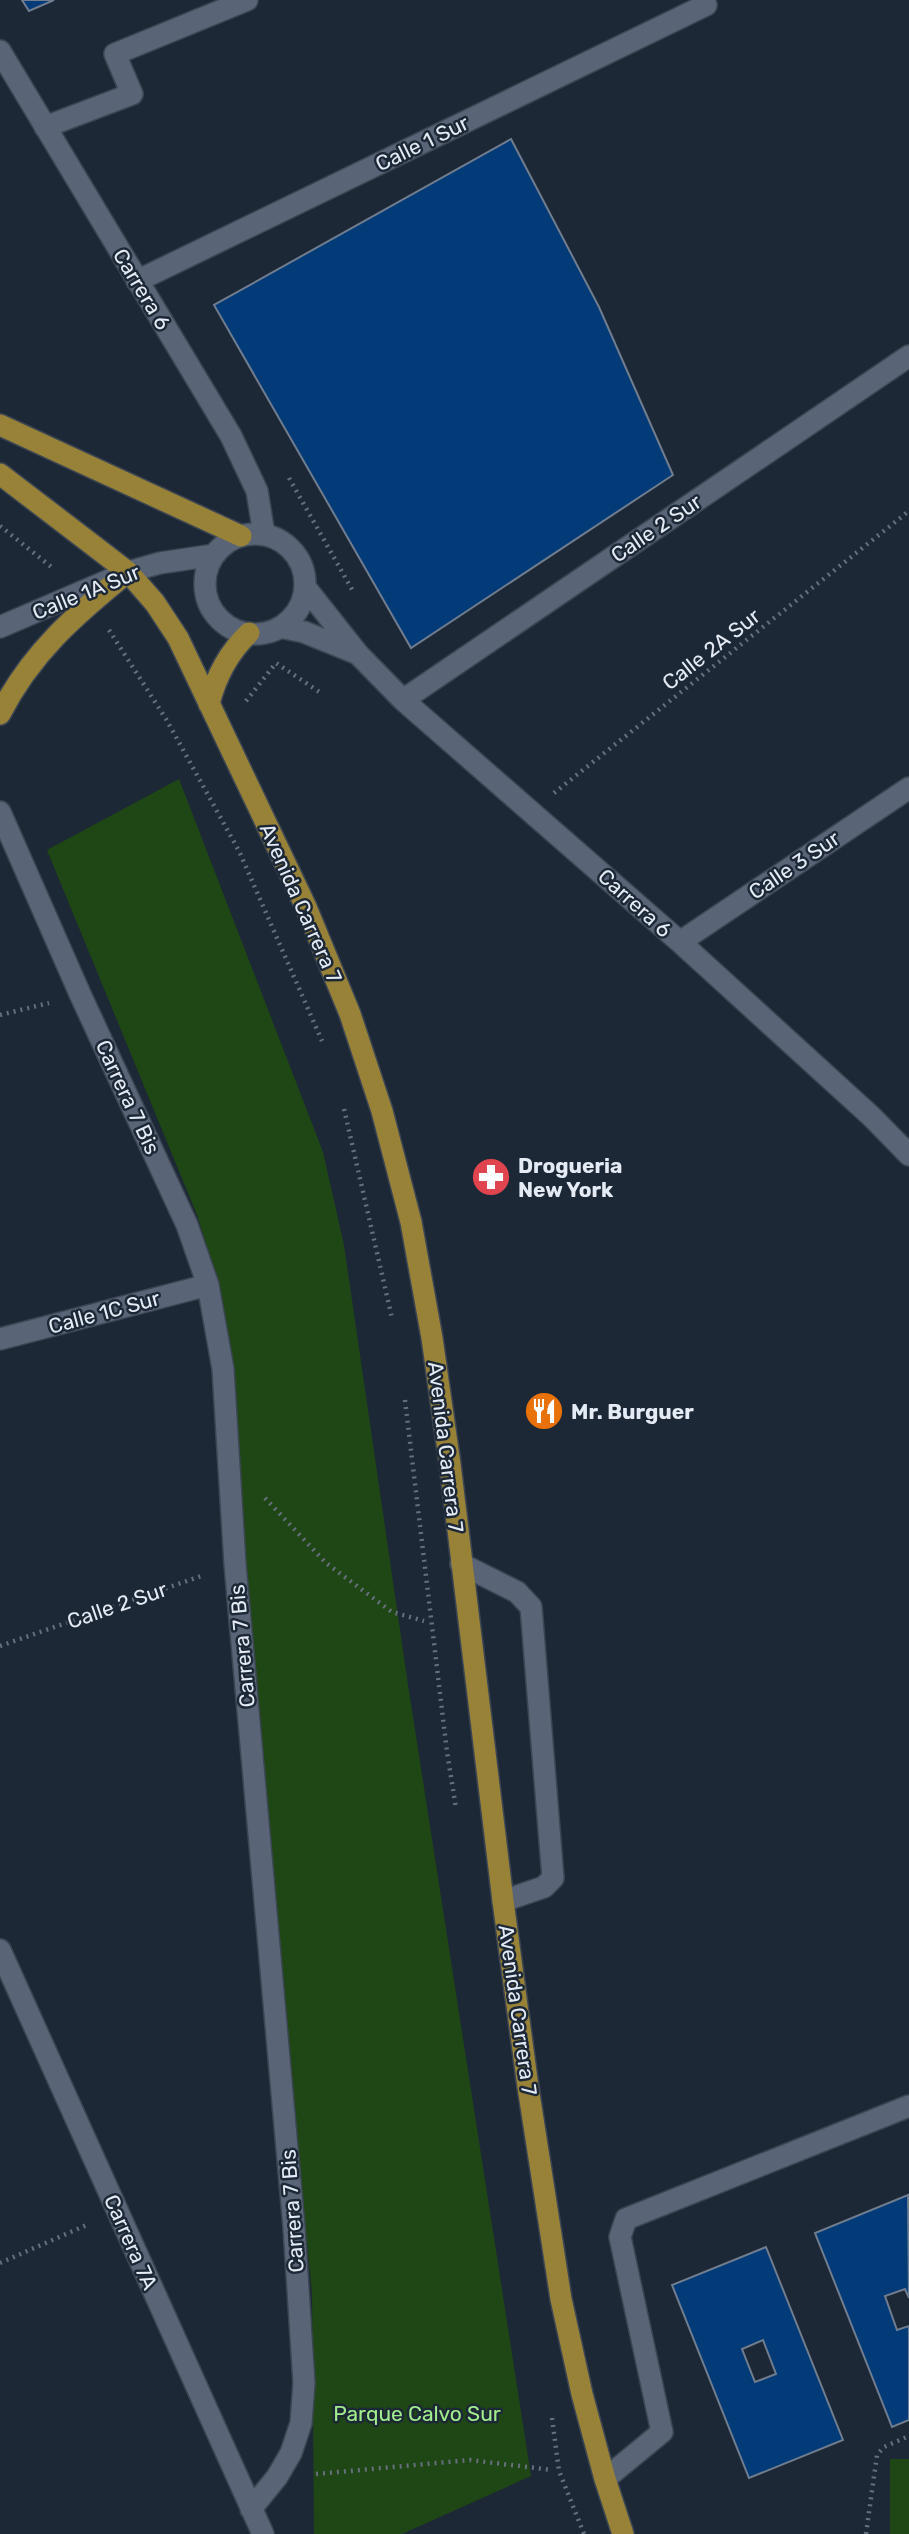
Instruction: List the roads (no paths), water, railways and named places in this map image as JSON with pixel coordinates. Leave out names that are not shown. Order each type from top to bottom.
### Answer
[{"type":"main road","points":[[0,425],[241,536]]},
{"type":"main road","name":"Avenida Carrera 7","points":[[0,474],[128,572],[155,603],[178,638],[306,908],[350,1014],[382,1111],[411,1222],[432,1338],[526,2074],[561,2299],[582,2393],[623,2534]]},
{"type":"main road","points":[[0,714],[16,684],[35,658],[86,597],[128,572]]},
{"type":"main road","points":[[209,704],[220,672],[237,644],[249,633]]},
{"type":"street","points":[[46,127],[132,94],[116,54],[247,0]]},
{"type":"street","name":"Calle 1 Sur","points":[[137,281],[706,5]]},
{"type":"street","name":"Carrera 6","points":[[0,51],[246,465],[262,509],[264,534]]},
{"type":"street","name":"Calle 2 Sur","points":[[404,700],[909,356]]},
{"type":"street","points":[[264,534],[278,538],[298,558],[304,572],[302,602],[293,616],[280,627],[265,633],[235,630],[213,611],[207,598],[207,569],[214,555],[226,543],[241,536],[264,534]]},
{"type":"street","name":"Calle 1A Sur","points":[[128,572],[160,563],[214,555]]},
{"type":"street","name":"Carrera 6","points":[[305,587],[358,654],[404,700],[680,942],[872,1117],[909,1155]]},
{"type":"street","name":"Calle 1A Sur","points":[[0,627],[86,597]]},
{"type":"street","name":"Carrera 6","points":[[280,627],[304,632],[358,654]]},
{"type":"street","name":"Calle 3 Sur","points":[[680,942],[909,788]]},
{"type":"street","name":"Carrera 7 Bis","points":[[0,812],[80,995],[187,1226],[208,1285],[222,1369],[235,1564],[294,2227],[304,2383],[301,2423],[291,2453],[251,2509]]},
{"type":"street","name":"Calle 1C Sur","points":[[0,1339],[208,1285]]},
{"type":"street","points":[[461,1564],[517,1592],[531,1607],[553,1878],[544,1887],[503,1901]]},
{"type":"street","name":"Carrera 7A","points":[[0,1950],[263,2534]]},
{"type":"street","points":[[605,2479],[662,2432],[620,2237],[626,2220],[909,2106]]},
{"type":"place","name":"Drogueria New York","points":[[491,1177]]},
{"type":"place","name":"Mr. Burguer","points":[[544,1411]]},
{"type":"park label","name":"Parque Calvo Sur","points":[[417,2413]]}]
